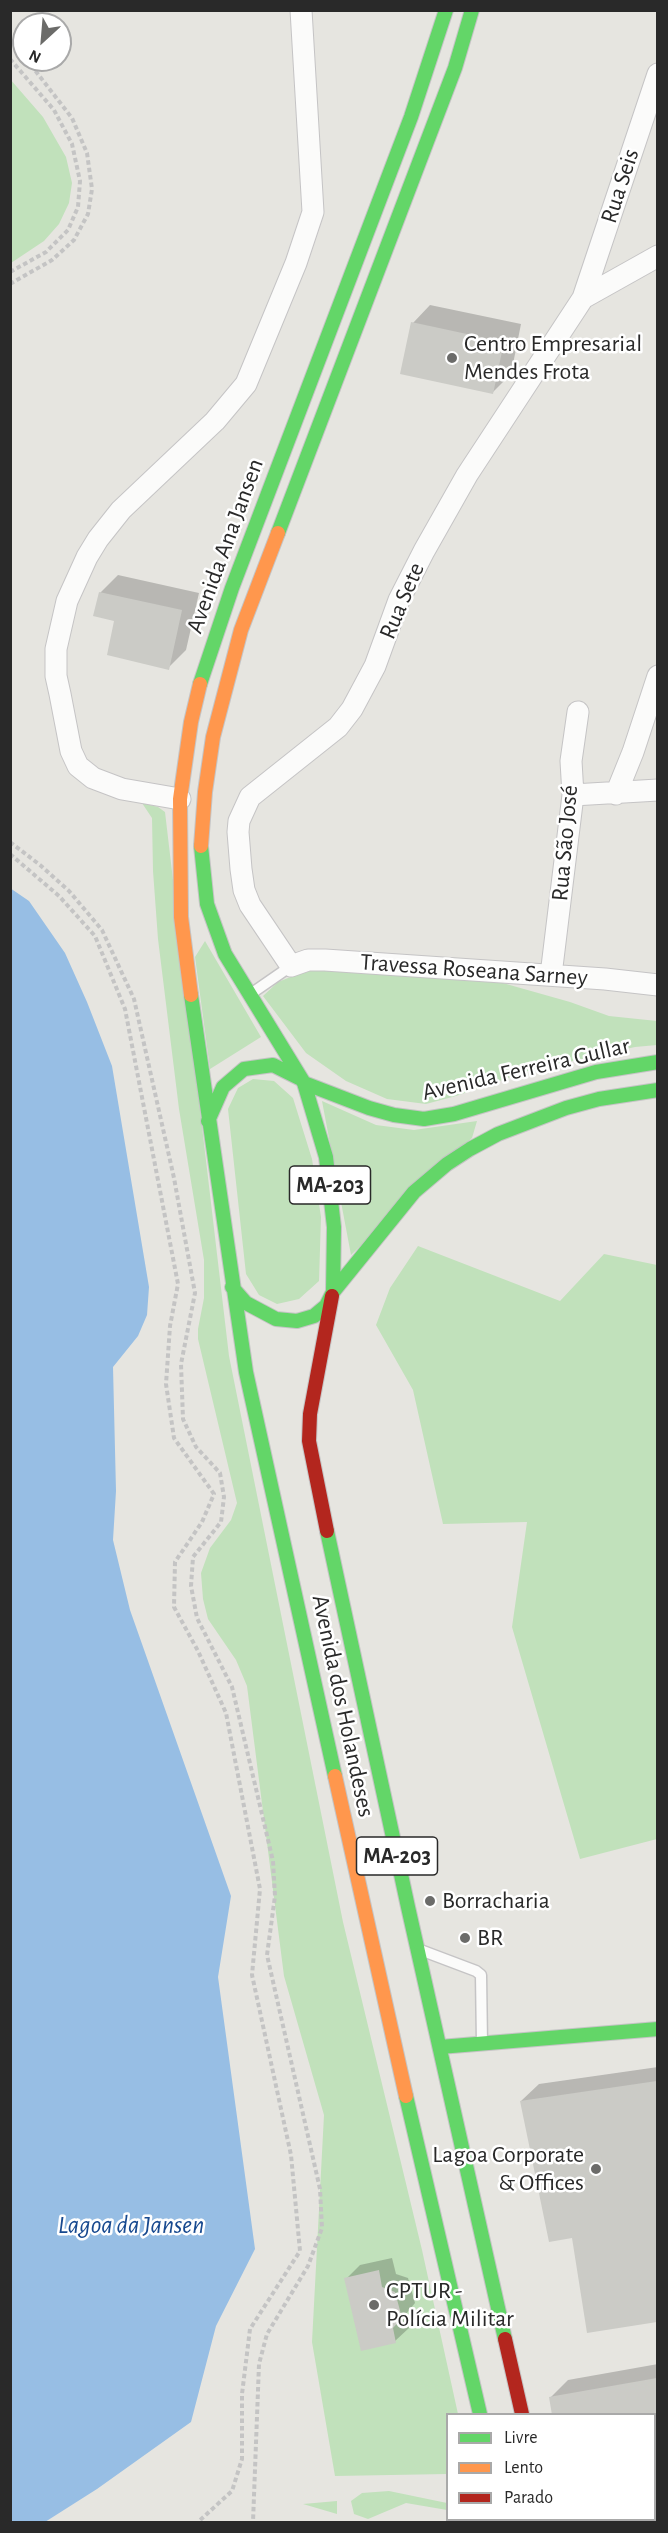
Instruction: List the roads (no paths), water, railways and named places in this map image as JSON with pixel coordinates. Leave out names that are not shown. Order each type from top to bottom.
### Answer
[{"type":"main road","name":"Avenida Ana Jansen","points":[[208,1120],[182,916],[179,863],[180,799],[191,722],[202,674],[232,588],[415,106],[446,10]]},
{"type":"main road","name":"Avenida Ana Jansen","points":[[302,1081],[225,954],[207,903],[201,852],[205,792],[213,737],[231,660],[244,621],[455,68],[472,10]]},
{"type":"main road","name":"Avenida Ferreira Gullar","points":[[208,1120],[223,1087],[236,1074],[244,1069],[273,1065],[302,1081],[369,1108],[394,1115],[424,1119],[454,1114],[586,1075],[657,1062]]},
{"type":"main road","name":"MA-203","points":[[302,1081],[326,1157],[331,1189],[334,1227],[332,1294]]},
{"type":"main road","name":"Avenida Ferreira Gullar","points":[[232,1287],[246,1303],[265,1315],[286,1321],[297,1321],[314,1316],[326,1306],[332,1294],[414,1192],[447,1164],[498,1134],[566,1108],[599,1099],[657,1090]]},
{"type":"main road","name":"MA-203","points":[[208,1120],[232,1287]]},
{"type":"main road","name":"Avenida dos Holandeses","points":[[232,1287],[246,1372],[414,2132],[480,2413]]},
{"type":"main road","name":"Avenida dos Holandeses","points":[[332,1294],[312,1402],[309,1441],[408,1907],[419,1949],[433,2048],[522,2413]]},
{"type":"main road","points":[[314,1676],[336,1711]]},
{"type":"main road","points":[[433,2048],[657,2029]]},
{"type":"street","points":[[180,799],[122,789],[93,778],[78,766],[71,752],[60,694],[56,649],[67,601],[98,539],[121,510],[215,421],[246,384],[296,263],[313,212],[301,10]]},
{"type":"street","name":"Rua Seis","points":[[583,298],[657,74]]},
{"type":"street","name":"Rua Sete","points":[[291,966],[259,920],[244,890],[238,832],[243,810],[250,797],[338,728],[352,709],[375,666],[399,600],[423,551],[467,475],[583,298],[657,256]]},
{"type":"street","points":[[616,794],[633,752],[657,676]]},
{"type":"street","name":"Rua São José","points":[[551,975],[573,795],[571,761],[578,712]]},
{"type":"street","points":[[573,795],[657,790]]},
{"type":"street","name":"Travessa Roseana Sarney","points":[[291,966],[308,960],[325,960],[551,975],[657,985]]},
{"type":"lane","points":[[250,994],[291,966]]},
{"type":"lane","points":[[419,1949],[481,1975],[482,2044]]},
{"type":"water","name":"Lagoa da Jansen","points":[[10,888],[29,901],[65,953],[112,1066],[149,1287],[147,1315],[138,1336],[113,1367],[116,1491],[113,1540],[130,1610],[231,1896],[218,1977],[255,2249],[216,2326],[191,2422],[97,2489],[45,2522],[10,2522]]},
{"type":"place","name":"Centro Empresarial Mendes Frota","points":[[452,358]]},
{"type":"place","name":"Borracharia","points":[[430,1901]]},
{"type":"place","name":"BR","points":[[465,1938]]},
{"type":"place","name":"Lagoa Corporate & Offices","points":[[596,2169]]},
{"type":"place","name":"CPTUR - Polícia Militar","points":[[374,2305]]}]
